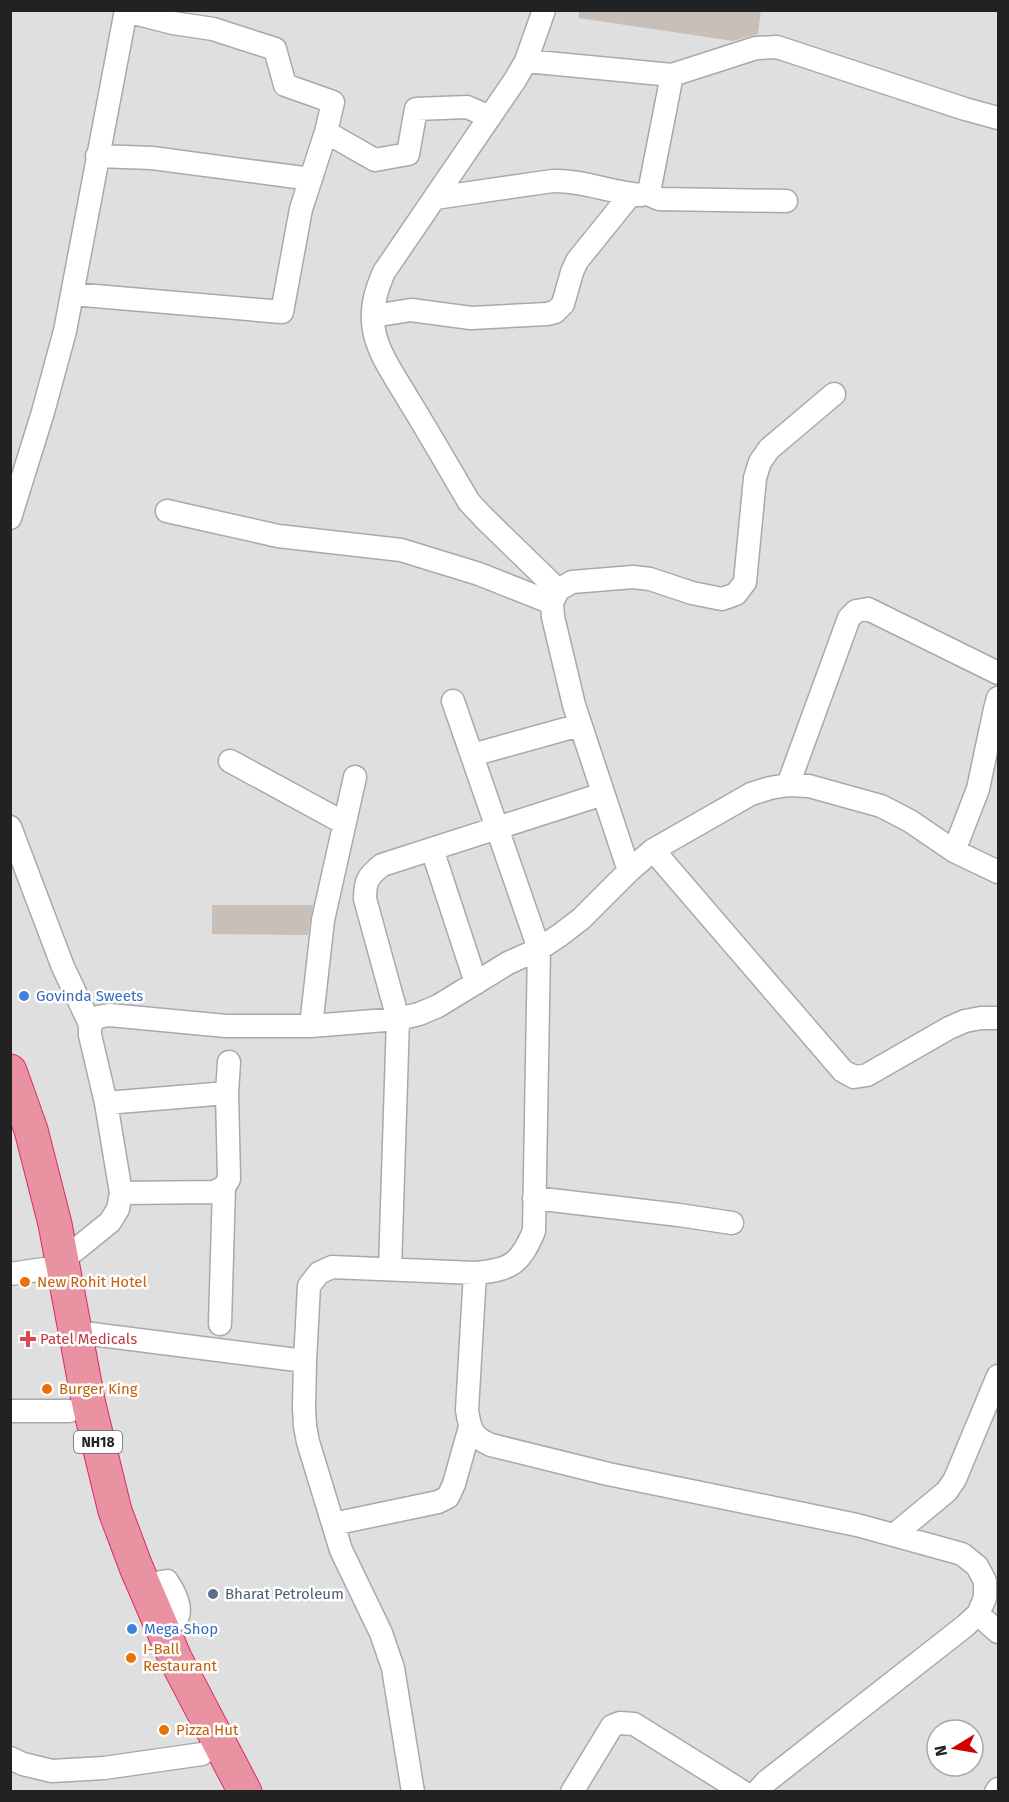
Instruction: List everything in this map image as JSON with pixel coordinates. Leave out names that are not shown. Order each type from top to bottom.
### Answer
[{"type":"highway","name":"NH18","points":[[10,1071],[31,1130],[53,1264],[69,1411],[88,1490],[122,1587],[148,1646],[223,1791]]},
{"type":"highway","name":"NH18","points":[[10,1130],[30,1204],[76,1332],[89,1405],[115,1511],[164,1633],[245,1791]]},
{"type":"street","points":[[544,10],[526,61],[384,272],[375,293],[373,316],[377,341],[390,369],[469,502],[555,597]]},
{"type":"street","points":[[10,518],[65,331],[97,156],[126,11],[173,23],[213,29],[275,49],[285,85],[333,102],[326,132],[301,209],[282,312],[72,294]]},
{"type":"street","points":[[526,61],[672,75],[756,48],[777,47],[999,118]]},
{"type":"street","points":[[373,316],[411,310],[471,318],[555,312],[563,304],[577,261],[650,187],[672,75]]},
{"type":"street","points":[[326,132],[375,160],[408,154],[416,109],[467,107],[490,117]]},
{"type":"street","points":[[97,156],[152,158],[311,179]]},
{"type":"street","points":[[435,198],[568,180],[659,199],[786,201]]},
{"type":"street","points":[[629,871],[580,725],[553,617],[555,597],[572,582],[633,577],[650,579],[692,593],[722,599],[736,594],[745,582],[755,478],[760,462],[769,448],[834,394]]},
{"type":"street","points":[[167,512],[278,536],[411,552],[555,597]]},
{"type":"street","points":[[788,784],[849,618],[856,611],[868,609],[999,673]]},
{"type":"street","points":[[954,850],[978,789],[999,698]]},
{"type":"street","points":[[413,1791],[390,1660],[381,1633],[341,1550],[304,1426],[305,1361],[309,1286],[319,1273],[332,1267],[475,1273],[492,1271],[509,1266],[525,1252],[534,1231],[539,949],[453,701]]},
{"type":"street","points":[[472,755],[580,725]]},
{"type":"street","points":[[230,761],[344,823]]},
{"type":"street","points":[[311,1026],[322,920],[355,777]]},
{"type":"street","points":[[90,1023],[98,1017],[109,1015],[226,1026],[311,1026],[398,1019],[418,1014],[438,1006],[508,963],[539,949],[560,935],[581,919],[653,850],[751,794],[788,784],[809,786],[881,806],[910,821],[954,850],[999,872]]},
{"type":"street","points":[[390,1269],[398,1019],[365,899],[365,886],[370,874],[382,865],[603,794]]},
{"type":"street","points":[[10,827],[63,967],[90,1023],[90,1035],[106,1102],[121,1193],[118,1209],[110,1222],[53,1264],[10,1274]]},
{"type":"street","points":[[432,849],[476,983]]},
{"type":"street","points":[[653,850],[843,1071],[854,1077],[867,1075],[949,1028],[981,1018],[999,1018]]},
{"type":"street","points":[[220,1324],[224,1187],[229,1179],[227,1093],[229,1062]]},
{"type":"street","points":[[106,1102],[227,1093]]},
{"type":"street","points":[[121,1193],[214,1192],[224,1187]]},
{"type":"street","points":[[534,1198],[732,1223]]},
{"type":"street","points":[[475,1273],[466,1410],[470,1427],[478,1439],[491,1445],[608,1474],[847,1522],[962,1554],[992,1576],[978,1614],[965,1626],[757,1791]]},
{"type":"street","points":[[76,1332],[305,1361]]},
{"type":"street","points":[[894,1535],[947,1491],[955,1479],[999,1376]]},
{"type":"street","points":[[10,1411],[69,1411]]},
{"type":"street","points":[[333,1524],[438,1502],[448,1497],[454,1485],[470,1427]]},
{"type":"street","points":[[978,1614],[999,1632]]},
{"type":"street","points":[[572,1791],[612,1726],[620,1723],[634,1724],[743,1791]]},
{"type":"street","points":[[10,1758],[23,1764],[52,1771],[104,1768],[202,1754]]},
{"type":"shaded area","points":[[11,11],[998,11],[998,1791],[11,1792]]},
{"type":"building","points":[[579,10],[761,10],[758,34],[733,41],[579,18]]},
{"type":"building","points":[[212,905],[313,905],[308,935],[212,934]]},
{"type":"place","name":"Govinda Sweets","points":[[24,996]]},
{"type":"place","name":"New Rohit Hotel","points":[[25,1282]]},
{"type":"place","name":"Patel Medicals","points":[[28,1339]]},
{"type":"place","name":"Burger King","points":[[47,1389]]},
{"type":"place","name":"Bharat Petroleum","points":[[213,1594]]},
{"type":"place","name":"Mega Shop","points":[[132,1629]]},
{"type":"place","name":"I-Ball Restaurant","points":[[131,1658]]},
{"type":"place","name":"Pizza Hut","points":[[164,1730]]}]
